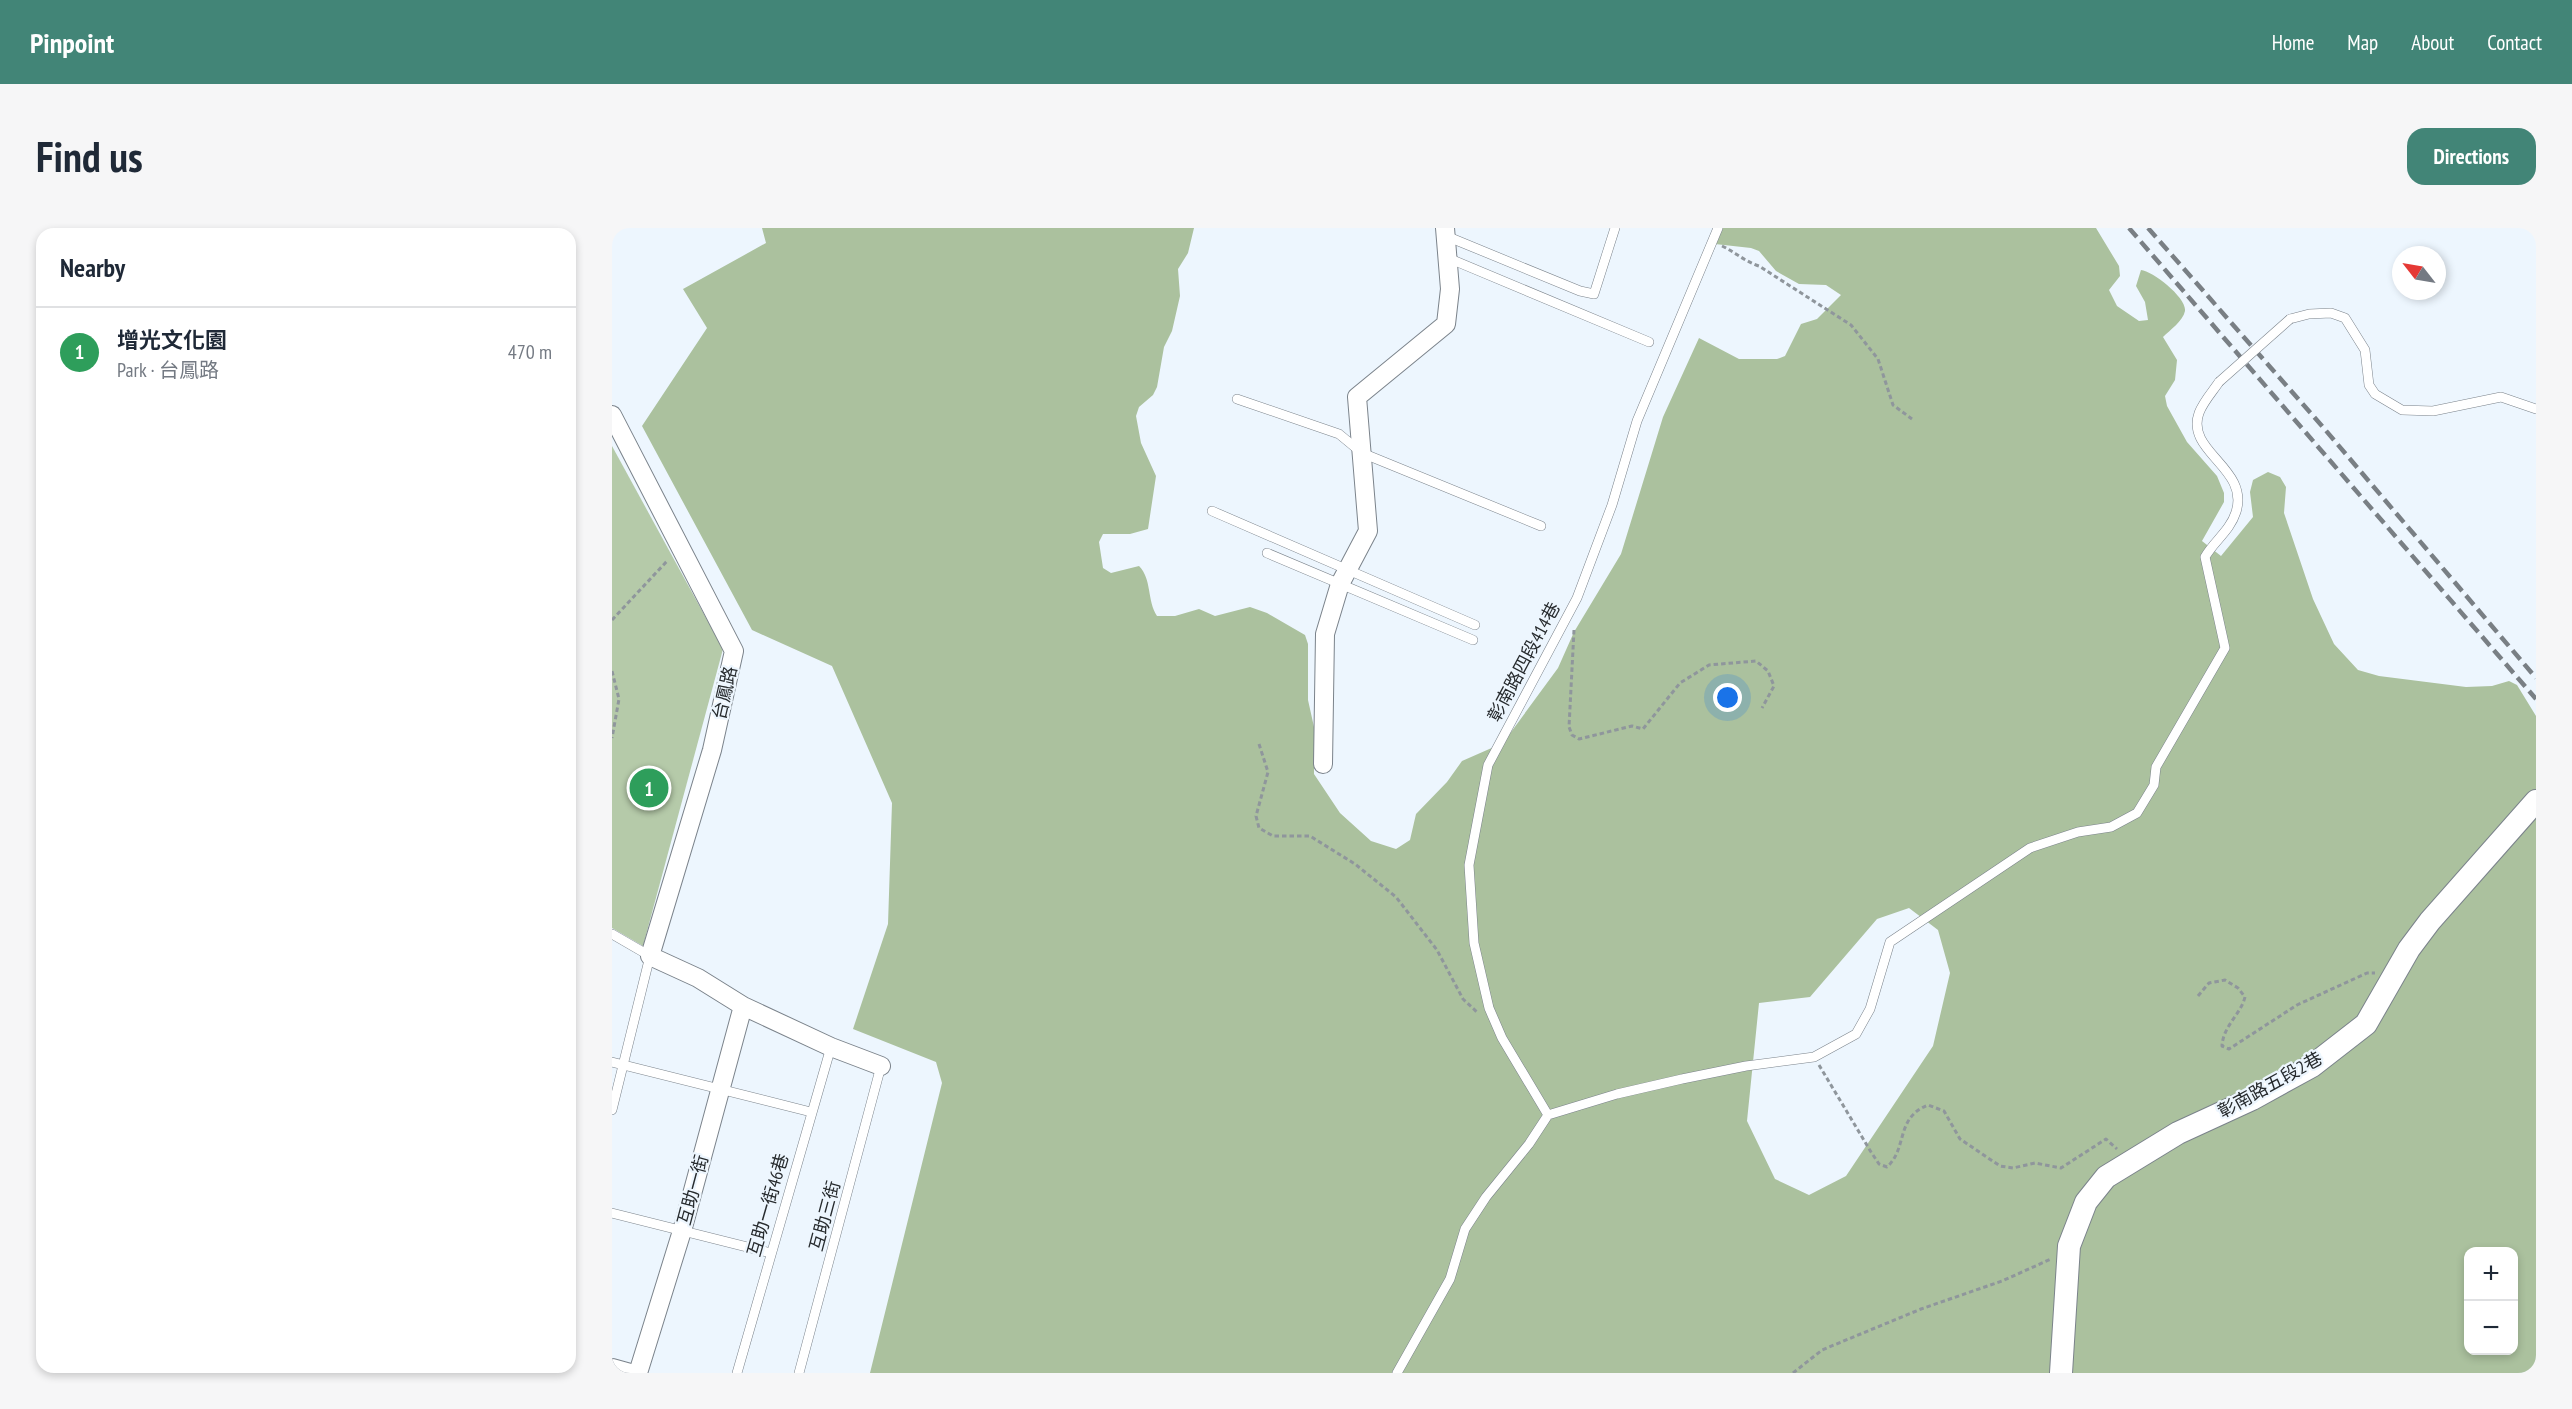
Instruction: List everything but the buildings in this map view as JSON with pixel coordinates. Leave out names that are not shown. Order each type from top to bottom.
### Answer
[{"type":"street","points":[[1323,764],[1324,634],[1344,577],[1368,531],[1357,397],[1446,324],[1450,289],[1445,232]]},
{"type":"street","name":"台鳳路","points":[[612,415],[734,651],[712,750],[650,956]]},
{"type":"street","name":"彰南路五段2巷","points":[[2061,1373],[2069,1246],[2086,1202],[2106,1177],[2178,1132],[2252,1099],[2312,1066],[2366,1024],[2409,949],[2430,921],[2536,801]]},
{"type":"street","points":[[650,956],[698,978],[743,1006],[831,1047],[881,1066]]},
{"type":"street","name":"互助一街","points":[[638,1373],[682,1231],[743,1006]]},
{"type":"street","points":[[612,1368],[630,1373]]},
{"type":"lane","points":[[1445,232],[1580,291],[1594,294],[1615,228]]},
{"type":"lane","name":"彰南路四段414巷","points":[[1548,1115],[1502,1038],[1489,1008],[1474,943],[1469,865],[1488,765],[1576,598],[1612,506],[1636,421],[1718,228]]},
{"type":"lane","points":[[1448,258],[1649,342]]},
{"type":"lane","points":[[1397,1373],[1450,1279],[1465,1229],[1486,1197],[1529,1144],[1548,1115],[1617,1094],[1682,1079],[1746,1066],[1814,1057],[1856,1034],[1870,1009],[1890,942],[2030,848],[2078,832],[2111,827],[2137,813],[2154,785],[2156,767],[2225,648],[2205,557],[2230,526],[2239,499],[2238,487],[2206,448],[2198,429],[2199,414],[2219,382],[2290,320],[2309,314],[2331,313],[2345,318],[2365,350],[2369,385],[2375,394],[2402,410],[2433,411],[2501,397],[2536,408]]},
{"type":"lane","points":[[1237,399],[1339,434],[1362,453],[1541,526]]},
{"type":"lane","points":[[1212,511],[1473,640]]},
{"type":"lane","points":[[1267,553],[1344,577],[1475,625]]},
{"type":"lane","points":[[612,934],[650,956],[612,1110]]},
{"type":"lane","name":"互助一街46巷","points":[[737,1373],[831,1047]]},
{"type":"lane","points":[[612,1062],[811,1112]]},
{"type":"lane","name":"互助三街","points":[[799,1373],[881,1066]]},
{"type":"lane","points":[[612,1214],[771,1253]]},
{"type":"path","points":[[1713,243],[1732,251],[1743,261],[1759,266],[1851,325],[1878,359],[1893,405],[1912,420]]},
{"type":"path","points":[[612,620],[681,546]]},
{"type":"path","points":[[1576,598],[1569,727],[1572,735],[1579,740],[1632,726],[1643,729],[1680,683],[1709,665],[1756,661],[1768,671],[1774,686],[1762,708]]},
{"type":"path","points":[[612,671],[619,699],[612,738]]},
{"type":"path","points":[[1258,744],[1268,772],[1256,816],[1259,828],[1273,836],[1310,836],[1355,864],[1396,897],[1437,950],[1463,999],[1479,1014]]},
{"type":"path","points":[[2198,996],[2209,983],[2225,980],[2238,987],[2245,996],[2243,1005],[2229,1025],[2223,1040],[2222,1046],[2229,1049],[2296,1005],[2367,973],[2395,974]]},
{"type":"path","points":[[1814,1057],[1838,1093],[1875,1158],[1879,1164],[1887,1167],[1897,1154],[1903,1130],[1915,1110],[1928,1105],[1944,1111],[1960,1140],[2000,1166],[2013,1168],[2035,1163],[2061,1168],[2106,1139],[2131,1162]]},
{"type":"path","points":[[1793,1373],[1822,1350],[1921,1309],[2002,1281],[2054,1257],[2069,1246]]},
{"type":"green space","points":[[762,228],[1194,228],[1188,253],[1178,269],[1180,296],[1172,331],[1164,347],[1157,387],[1153,395],[1139,407],[1136,416],[1141,443],[1156,476],[1148,529],[1130,534],[1103,534],[1099,542],[1103,568],[1111,573],[1139,566],[1146,577],[1157,616],[1175,616],[1199,609],[1215,616],[1250,607],[1267,613],[1305,635],[1308,644],[1308,700],[1314,727],[1314,774],[1340,813],[1371,841],[1396,849],[1410,840],[1416,814],[1447,782],[1462,761],[1503,743],[1558,668],[1574,632],[1621,554],[1663,417],[1699,338],[1739,359],[1777,359],[1785,356],[1801,324],[1817,319],[1841,295],[1826,285],[1799,284],[1776,271],[1759,251],[1715,244],[1723,228],[2096,228],[2119,266],[2120,276],[2109,290],[2117,306],[2139,321],[2148,320],[2145,302],[2136,286],[2141,270],[2153,275],[2168,286],[2181,299],[2184,306],[2185,311],[2182,318],[2163,337],[2177,360],[2175,380],[2165,396],[2167,406],[2187,442],[2217,476],[2224,493],[2224,502],[2202,541],[2221,556],[2253,517],[2250,492],[2253,480],[2268,472],[2280,477],[2286,487],[2284,513],[2313,599],[2334,644],[2358,670],[2379,676],[2466,687],[2492,686],[2509,681],[2517,685],[2536,716],[2536,1373],[870,1373],[942,1083],[936,1062],[853,1029],[888,924],[892,803],[832,666],[752,630],[642,426],[707,328],[683,289],[766,243]],"holes":[[[1909,908],[1938,930],[1950,973],[1933,1046],[1846,1176],[1809,1195],[1775,1179],[1747,1121],[1759,1003],[1810,997],[1877,919]]]},
{"type":"green space","points":[[612,446],[723,649],[643,946],[612,928]]},
{"type":"railway","points":[[2129,228],[2536,699]]},
{"type":"railway","points":[[2148,228],[2322,426],[2536,678]]},
{"type":"place","name":"增光文化園","points":[[649,788]]}]
